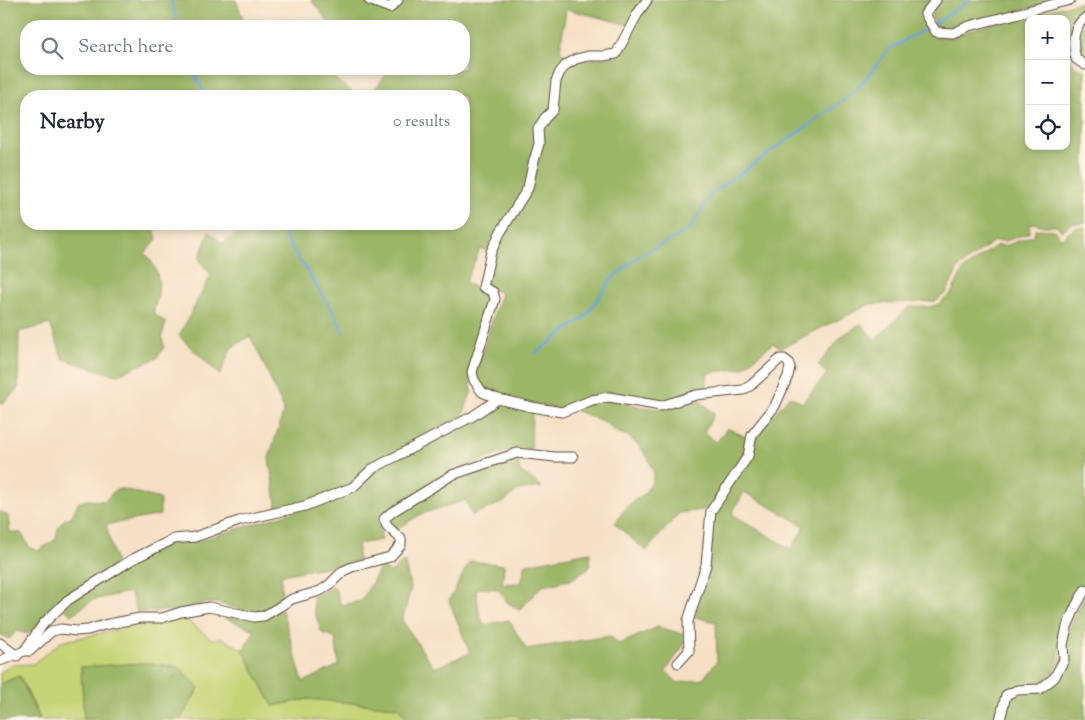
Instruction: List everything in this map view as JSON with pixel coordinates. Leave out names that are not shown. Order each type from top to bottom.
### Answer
[{"type":"street","points":[[369,0],[390,8],[398,0]]},
{"type":"street","points":[[647,0],[616,54],[576,59],[566,65],[560,72],[556,82],[553,110],[544,118],[538,128],[539,144],[528,188],[500,233],[491,252],[483,287],[493,292],[495,299],[472,372],[474,380],[482,392],[498,399],[532,408],[562,412],[592,400],[609,397],[660,406],[696,395],[743,390],[780,359],[788,362],[790,368],[788,376],[775,406],[752,435],[748,456],[711,512],[706,565],[688,622],[689,651],[678,663]]},
{"type":"street","points":[[936,0],[925,14],[936,32],[953,33],[969,26],[1070,0]]},
{"type":"street","points":[[1085,18],[1080,21],[1074,36],[1073,47],[1076,59],[1085,65]]},
{"type":"street","points":[[21,654],[44,623],[68,600],[133,559],[174,539],[195,537],[239,522],[305,506],[352,487],[372,469],[473,416],[498,399]]},
{"type":"street","points":[[0,661],[30,651],[52,631],[61,629],[88,630],[104,624],[140,618],[162,618],[181,612],[209,607],[254,617],[264,616],[292,599],[320,591],[343,571],[352,566],[390,557],[401,545],[401,539],[387,526],[384,518],[452,475],[517,452],[555,457],[572,457]]},
{"type":"street","points":[[1000,720],[1006,695],[1017,690],[1040,689],[1054,678],[1064,660],[1063,645],[1067,628],[1085,590]]},
{"type":"street","points":[[0,643],[21,654]]},
{"type":"green space","points":[[0,0],[236,0],[244,20],[20,20],[20,75],[329,75],[350,90],[20,90],[20,230],[155,230],[157,239],[145,253],[155,268],[158,282],[153,313],[166,323],[162,335],[164,347],[157,358],[116,375],[63,359],[50,324],[19,332],[18,389],[0,405]]},
{"type":"green space","points":[[311,0],[365,0],[377,8],[401,0],[643,0],[629,25],[566,9],[560,51],[571,58],[562,65],[552,108],[541,118],[527,188],[488,251],[480,249],[465,283],[484,291],[491,297],[469,373],[472,391],[463,415],[371,467],[349,484],[331,494],[277,509],[269,458],[284,410],[250,336],[231,348],[220,375],[179,336],[211,275],[199,259],[209,232],[223,244],[240,230],[470,230],[470,90],[374,90],[386,75],[470,75],[470,20],[327,20]]},
{"type":"green space","points":[[649,0],[931,0],[921,13],[936,37],[953,37],[973,29],[1025,16],[1025,150],[1070,150],[1070,57],[1075,68],[1085,69],[1085,223],[1072,223],[1061,231],[1058,226],[1044,226],[1034,223],[1029,225],[1030,232],[1006,241],[994,241],[958,268],[947,292],[936,301],[870,304],[781,348],[773,343],[743,368],[708,373],[706,392],[662,404],[628,398],[561,410],[499,396],[483,388],[477,379],[476,372],[501,293],[486,286],[493,252],[531,190],[543,144],[541,128],[556,110],[559,82],[563,73],[578,61],[618,56]]},
{"type":"green space","points":[[941,0],[1055,0],[953,31],[938,29],[931,15]]},
{"type":"green space","points":[[1085,1],[1085,15],[1070,34],[1070,15],[1029,15]]},
{"type":"green space","points":[[1085,21],[1085,62],[1077,56],[1076,37]]},
{"type":"green space","points":[[1085,227],[1085,581],[1067,622],[1054,673],[1035,687],[1005,695],[998,720],[524,720],[516,715],[472,718],[470,720],[408,720],[398,707],[308,699],[273,706],[243,650],[255,630],[225,618],[226,613],[241,618],[282,610],[303,682],[339,665],[335,637],[322,633],[314,611],[313,597],[334,586],[341,605],[361,601],[381,567],[391,573],[404,561],[411,588],[402,620],[434,668],[470,653],[449,601],[470,561],[504,565],[502,584],[521,583],[526,564],[590,552],[590,567],[570,580],[542,586],[519,610],[507,602],[498,589],[476,588],[479,613],[484,625],[509,620],[526,649],[610,636],[619,644],[658,627],[683,634],[683,646],[666,671],[678,683],[703,679],[717,661],[716,622],[695,617],[704,582],[714,512],[755,436],[790,396],[802,403],[827,374],[818,365],[843,335],[861,324],[875,340],[909,307],[929,307],[939,304],[951,294],[963,270],[997,245],[1005,246],[1034,235],[1035,229],[1055,230],[1061,239],[1075,228]],"holes":[[[744,492],[805,526],[791,549],[732,514]]]},
{"type":"green space","points":[[698,398],[714,414],[704,432],[716,443],[727,428],[746,437],[745,455],[710,509],[679,513],[646,551],[615,524],[622,513],[632,502],[643,495],[652,482],[654,473],[648,458],[641,448],[628,436],[616,432],[605,422],[575,410],[594,402],[610,399],[642,407],[660,409]]},
{"type":"green space","points":[[500,402],[532,410],[531,449],[517,448],[449,472],[377,516],[382,540],[358,544],[358,561],[281,575],[282,602],[263,612],[251,612],[217,603],[206,603],[179,610],[137,612],[130,592],[92,600],[72,615],[63,608],[120,568],[174,540],[198,541],[307,508]]},
{"type":"green space","points":[[519,455],[519,470],[542,487],[518,490],[504,502],[472,515],[466,500],[421,514],[395,530],[389,525],[389,519],[453,476]]},
{"type":"green space","points":[[116,489],[123,489],[160,499],[160,515],[106,525],[116,563],[65,598],[28,634],[17,631],[9,639],[0,634],[0,511],[8,516],[10,532],[21,533],[30,548],[38,551],[56,539],[58,528],[63,521],[72,516],[78,503],[86,500],[105,501]]},
{"type":"green space","points":[[1085,596],[1085,720],[1003,720],[1009,697],[1056,678],[1070,627]]},
{"type":"green space","points":[[183,617],[211,639],[222,638],[243,650],[273,706],[308,699],[398,707],[408,720],[180,720],[199,688],[179,667],[145,663],[81,667],[84,720],[41,720],[20,676],[0,684],[0,673],[12,665],[33,664],[61,642],[151,622]]},
{"type":"green space","points":[[145,663],[179,667],[199,688],[180,720],[84,720],[81,667]]},
{"type":"green space","points":[[19,676],[40,720],[0,720],[0,684]]},
{"type":"green space","points":[[516,715],[524,720],[470,720],[471,718]]},
{"type":"waterway","points":[[171,0],[176,20]]},
{"type":"waterway","points":[[934,24],[970,0]]},
{"type":"waterway","points":[[536,353],[587,315],[611,279],[640,255],[688,231],[711,194],[855,92],[889,49],[929,27]]},
{"type":"waterway","points":[[195,75],[203,90]]},
{"type":"waterway","points":[[283,230],[285,237],[335,315],[343,332]]}]
